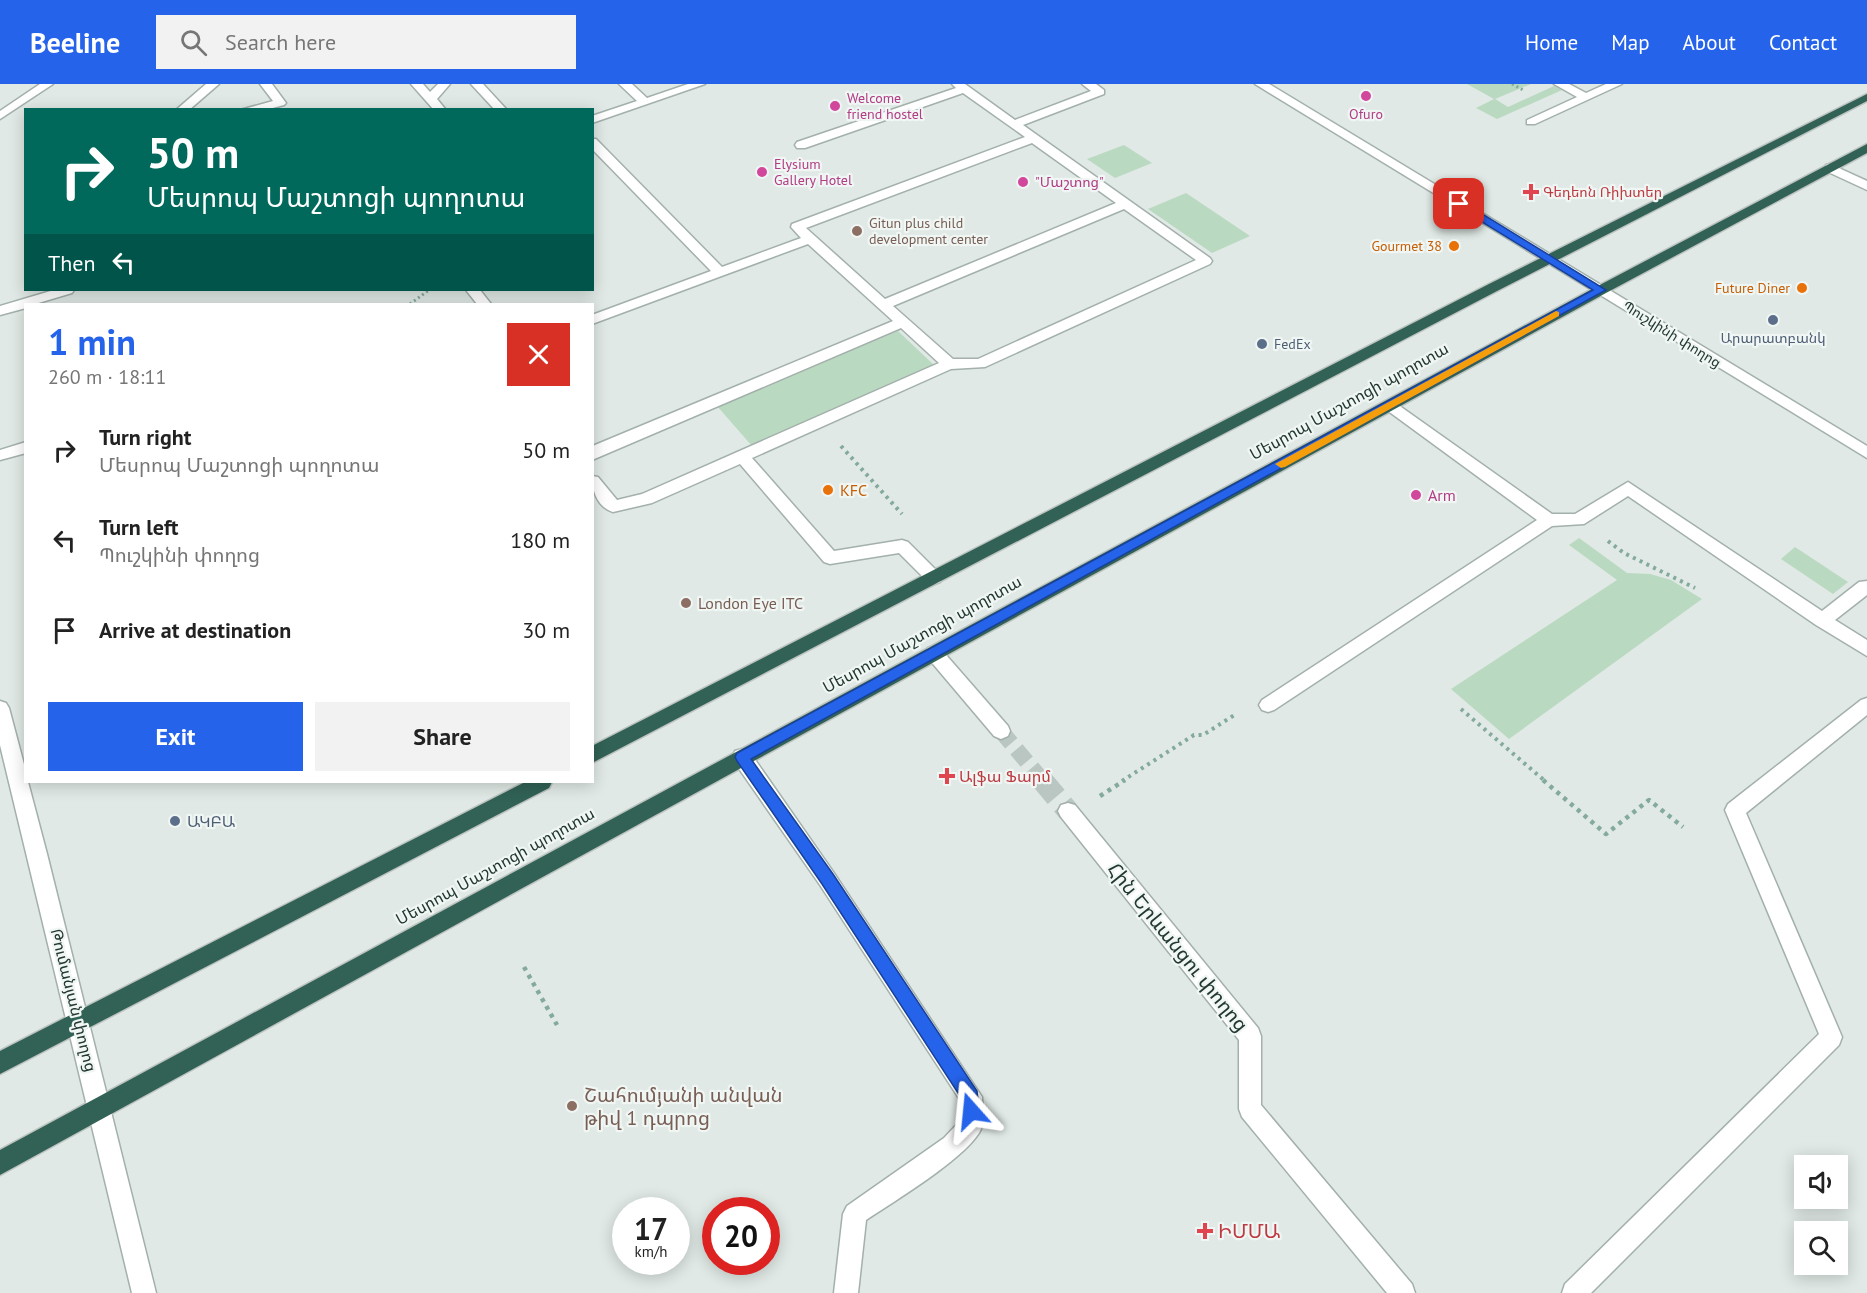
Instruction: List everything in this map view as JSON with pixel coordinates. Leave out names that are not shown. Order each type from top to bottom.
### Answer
[{"type":"highway","name":"Մեսրոպ Մաշտոցի պողոտա","points":[[594,754],[1550,258],[1867,97]]},
{"type":"highway","name":"Մեսրոպ Մաշտոցի պողոտա","points":[[0,1163],[1389,405],[1867,148]]},
{"type":"highway","points":[[0,1063],[540,783]]},
{"type":"street","points":[[1,115],[47,84]]},
{"type":"street","points":[[183,108],[213,84]]},
{"type":"street","points":[[255,108],[280,103],[266,84]]},
{"type":"street","points":[[417,84],[439,108]]},
{"type":"street","points":[[431,98],[444,84]]},
{"type":"street","points":[[477,84],[500,108]]},
{"type":"street","points":[[626,84],[645,102]]},
{"type":"street","points":[[594,119],[699,84]]},
{"type":"street","points":[[1014,124],[1100,92],[1088,84]]},
{"type":"street","name":"Պուշկինի փողոց","points":[[1261,84],[1867,453]]},
{"type":"street","points":[[1560,84],[1586,97]]},
{"type":"street","points":[[1531,122],[1616,84]]},
{"type":"street","points":[[594,483],[613,506],[646,499],[950,364],[980,364],[1205,261],[961,86],[801,145]]},
{"type":"street","points":[[1,115],[24,119]]},
{"type":"street","points":[[950,364],[797,227],[1034,138]]},
{"type":"street","points":[[594,144],[720,273]]},
{"type":"street","points":[[1830,168],[1867,186]]},
{"type":"street","points":[[884,305],[1125,204]]},
{"type":"street","points":[[594,319],[810,239]]},
{"type":"street","points":[[26,303],[64,291]]},
{"type":"street","points":[[474,291],[483,303]]},
{"type":"street","points":[[0,311],[24,303]]},
{"type":"street","points":[[594,454],[904,322]]},
{"type":"street","points":[[1389,405],[1549,520]]},
{"type":"street","points":[[0,455],[24,448]]},
{"type":"street","points":[[741,455],[830,558],[902,546],[934,578]]},
{"type":"street","points":[[1271,704],[1549,520],[1578,520],[1628,488],[1867,649]]},
{"type":"street","points":[[1822,620],[1865,587]]},
{"type":"street","points":[[934,653],[1001,731]]},
{"type":"street","points":[[1574,1293],[1831,1037],[1735,810],[1867,705]]},
{"type":"street","name":"Թումանյան փողոց","points":[[0,708],[101,1106],[144,1293]]},
{"type":"street","points":[[742,757],[828,879],[971,1097],[970,1125],[952,1146],[855,1214],[846,1293]]},
{"type":"street","name":"Հին Երևանցու փողոց","points":[[1070,813],[1250,1036],[1250,1109],[1403,1293]]},
{"type":"path","points":[[1512,84],[1528,92]]},
{"type":"path","points":[[411,303],[428,291]]},
{"type":"path","points":[[819,421],[908,521]]},
{"type":"path","points":[[1578,520],[1624,553],[1695,588]]},
{"type":"path","points":[[1070,813],[1194,735],[1203,735],[1255,703],[1257,696],[1266,695],[1271,704]]},
{"type":"path","points":[[1461,709],[1606,834],[1649,800],[1683,827]]},
{"type":"path","points":[[524,967],[557,1025]]},
{"type":"green space","points":[[1467,84],[1531,84],[1495,99],[1508,107],[1554,86],[1562,90],[1497,119],[1476,108],[1494,99]]},
{"type":"green space","points":[[1124,145],[1152,163],[1115,178],[1087,159]]},
{"type":"green space","points":[[1186,193],[1250,236],[1212,253],[1148,209]]},
{"type":"green space","points":[[898,331],[935,366],[752,446],[717,406]]},
{"type":"green space","points":[[1579,538],[1627,573],[1650,574],[1671,580],[1702,599],[1509,739],[1451,689],[1617,580],[1569,545]]},
{"type":"green space","points":[[1795,547],[1848,582],[1833,594],[1781,559]]},
{"type":"tunnel","points":[[1001,731],[1043,781]]},
{"type":"tunnel","points":[[1042,780],[1068,811]]},
{"type":"slow traffic","points":[[1281,464],[1556,314]]},
{"type":"place","name":"Ofuro","points":[[1366,96]]},
{"type":"place","name":"Welcome friend hostel","points":[[835,106]]},
{"type":"place","name":"Elysium Gallery Hotel","points":[[762,172]]},
{"type":"place","name":"\"Մաշտոց\"","points":[[1023,182]]},
{"type":"place","name":"Գեդեոն Ռիխտեր","points":[[1531,192]]},
{"type":"place","name":"Gitun plus child development center","points":[[857,231]]},
{"type":"place","name":"Gourmet 38","points":[[1454,246]]},
{"type":"place","name":"Future Diner","points":[[1802,288]]},
{"type":"place","name":"Արարատբանկ","points":[[1773,320]]},
{"type":"place","name":"FedEx","points":[[1262,344]]},
{"type":"place","name":"KFC","points":[[828,490]]},
{"type":"place","name":"Arm","points":[[1416,495]]},
{"type":"place","name":"London Eye ITC","points":[[686,603]]},
{"type":"place","name":"Ալֆա Ֆարմ","points":[[947,776]]},
{"type":"place","name":"ԱԿԲԱ","points":[[175,821]]},
{"type":"place","name":"Շահումյանի անվան թիվ 1 դպրոց","points":[[572,1106]]},
{"type":"place","name":"ԻՄՄԱ","points":[[1205,1231]]},
{"type":"route","points":[[971,1111],[971,1097],[828,879],[742,757],[1601,290],[1459,204]]}]
